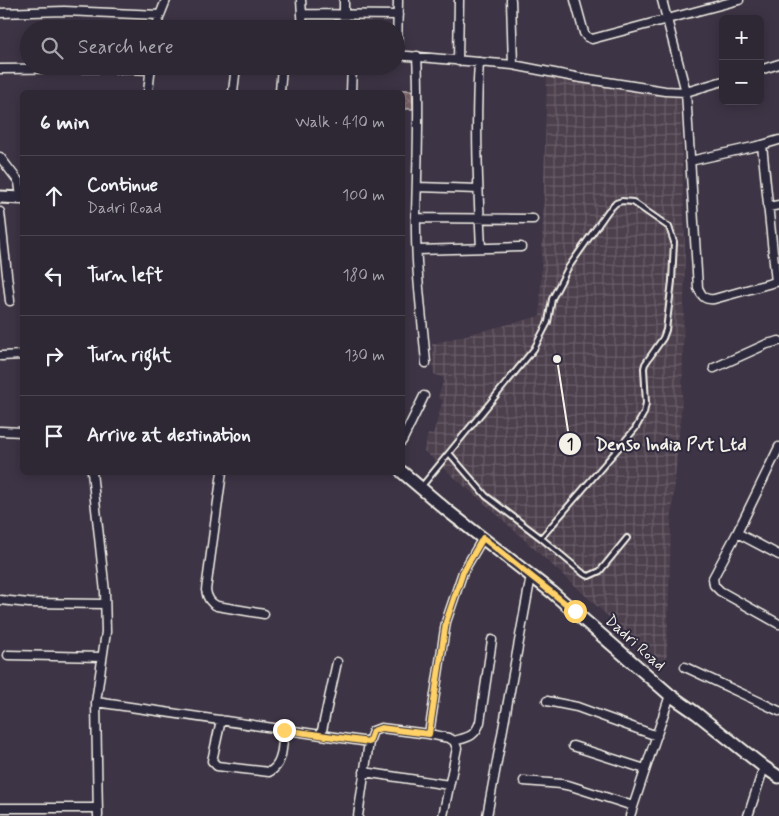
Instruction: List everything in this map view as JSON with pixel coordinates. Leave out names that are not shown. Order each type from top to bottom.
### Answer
[{"type":"main road","points":[[0,197],[20,197]]},
{"type":"main road","name":"Dadri Road","points":[[405,474],[449,512],[568,605],[670,695],[779,777]]},
{"type":"street","points":[[159,20],[166,0]]},
{"type":"street","points":[[301,0],[302,20]]},
{"type":"street","points":[[344,0],[344,20]]},
{"type":"street","points":[[398,0],[398,20]]},
{"type":"street","points":[[458,61],[459,0]]},
{"type":"street","points":[[511,0],[513,65]]},
{"type":"street","points":[[662,0],[686,92],[696,278],[702,296],[708,300],[777,282],[762,145]]},
{"type":"street","points":[[578,1],[584,33],[592,39],[739,0]]},
{"type":"street","points":[[0,13],[64,11],[160,15]]},
{"type":"street","points":[[302,14],[398,15]]},
{"type":"street","points":[[405,55],[513,65],[649,89],[686,92],[719,82]]},
{"type":"street","points":[[417,56],[417,274],[426,363]]},
{"type":"street","points":[[479,62],[477,90],[478,189],[482,248]]},
{"type":"street","points":[[764,69],[779,64]]},
{"type":"street","points":[[0,69],[20,69]]},
{"type":"street","points":[[148,90],[150,75]]},
{"type":"street","points":[[233,90],[235,75]]},
{"type":"street","points":[[280,90],[281,75]]},
{"type":"street","points":[[352,75],[352,90]]},
{"type":"street","points":[[690,160],[779,140]]},
{"type":"street","points":[[0,157],[19,182],[20,187]]},
{"type":"street","points":[[418,187],[478,189]]},
{"type":"street","points":[[768,207],[779,205]]},
{"type":"street","points":[[0,212],[10,301]]},
{"type":"street","points":[[416,218],[533,219]]},
{"type":"street","points":[[417,250],[521,247]]},
{"type":"street","points":[[714,368],[779,341]]},
{"type":"street","points":[[1,356],[20,354]]},
{"type":"street","points":[[405,435],[424,396]]},
{"type":"street","points":[[0,432],[20,432]]},
{"type":"street","points":[[779,447],[713,578],[714,585],[720,591],[779,624]]},
{"type":"street","points":[[0,808],[98,812],[96,702],[106,632],[92,475]]},
{"type":"street","points":[[222,475],[206,590],[207,597],[212,604],[217,606],[264,614]]},
{"type":"street","points":[[737,533],[779,555]]},
{"type":"street","points":[[429,734],[446,622],[463,572],[483,538]]},
{"type":"street","points":[[487,816],[531,576]]},
{"type":"street","points":[[0,600],[29,603],[105,604]]},
{"type":"street","points":[[454,742],[477,732],[492,640]]},
{"type":"street","points":[[8,655],[102,657]]},
{"type":"street","points":[[321,735],[337,662]]},
{"type":"street","points":[[686,667],[779,711]]},
{"type":"street","points":[[630,816],[670,695]]},
{"type":"street","points":[[548,701],[577,707],[657,736]]},
{"type":"street","points":[[96,702],[369,742]]},
{"type":"street","points":[[221,720],[212,761],[218,766],[269,772],[280,761],[284,730]]},
{"type":"street","points":[[358,816],[369,742],[373,731],[381,728],[429,734],[449,738],[454,742],[457,748],[443,816]]},
{"type":"street","points":[[573,746],[645,769]]},
{"type":"street","points":[[748,816],[764,767]]},
{"type":"street","points":[[364,772],[449,785]]},
{"type":"street","points":[[524,781],[566,785],[632,806]]},
{"type":"lane","points":[[421,487],[534,348],[548,322],[552,299],[568,268],[608,211],[616,203],[627,200],[633,202],[669,227],[674,242],[672,281],[666,330],[663,338],[647,359],[644,368],[646,403],[644,413],[635,429],[541,538]]},
{"type":"lane","points":[[449,453],[486,496],[584,574],[589,576],[600,571],[627,538]]},
{"type":"shaded area","points":[[547,77],[680,97],[685,249],[682,400],[671,525],[667,656],[663,660],[657,661],[492,510],[424,451],[428,434],[433,435],[443,400],[438,398],[444,378],[434,374],[432,344],[540,316]]},
{"type":"building","points":[[405,90],[412,90],[413,109],[405,109]]},
{"type":"place","name":"Denso India Pvt Ltd","points":[[557,359]]},
{"type":"route","points":[[284,730],[369,742],[373,731],[381,728],[429,734],[446,622],[463,572],[483,538],[575,611]]}]
